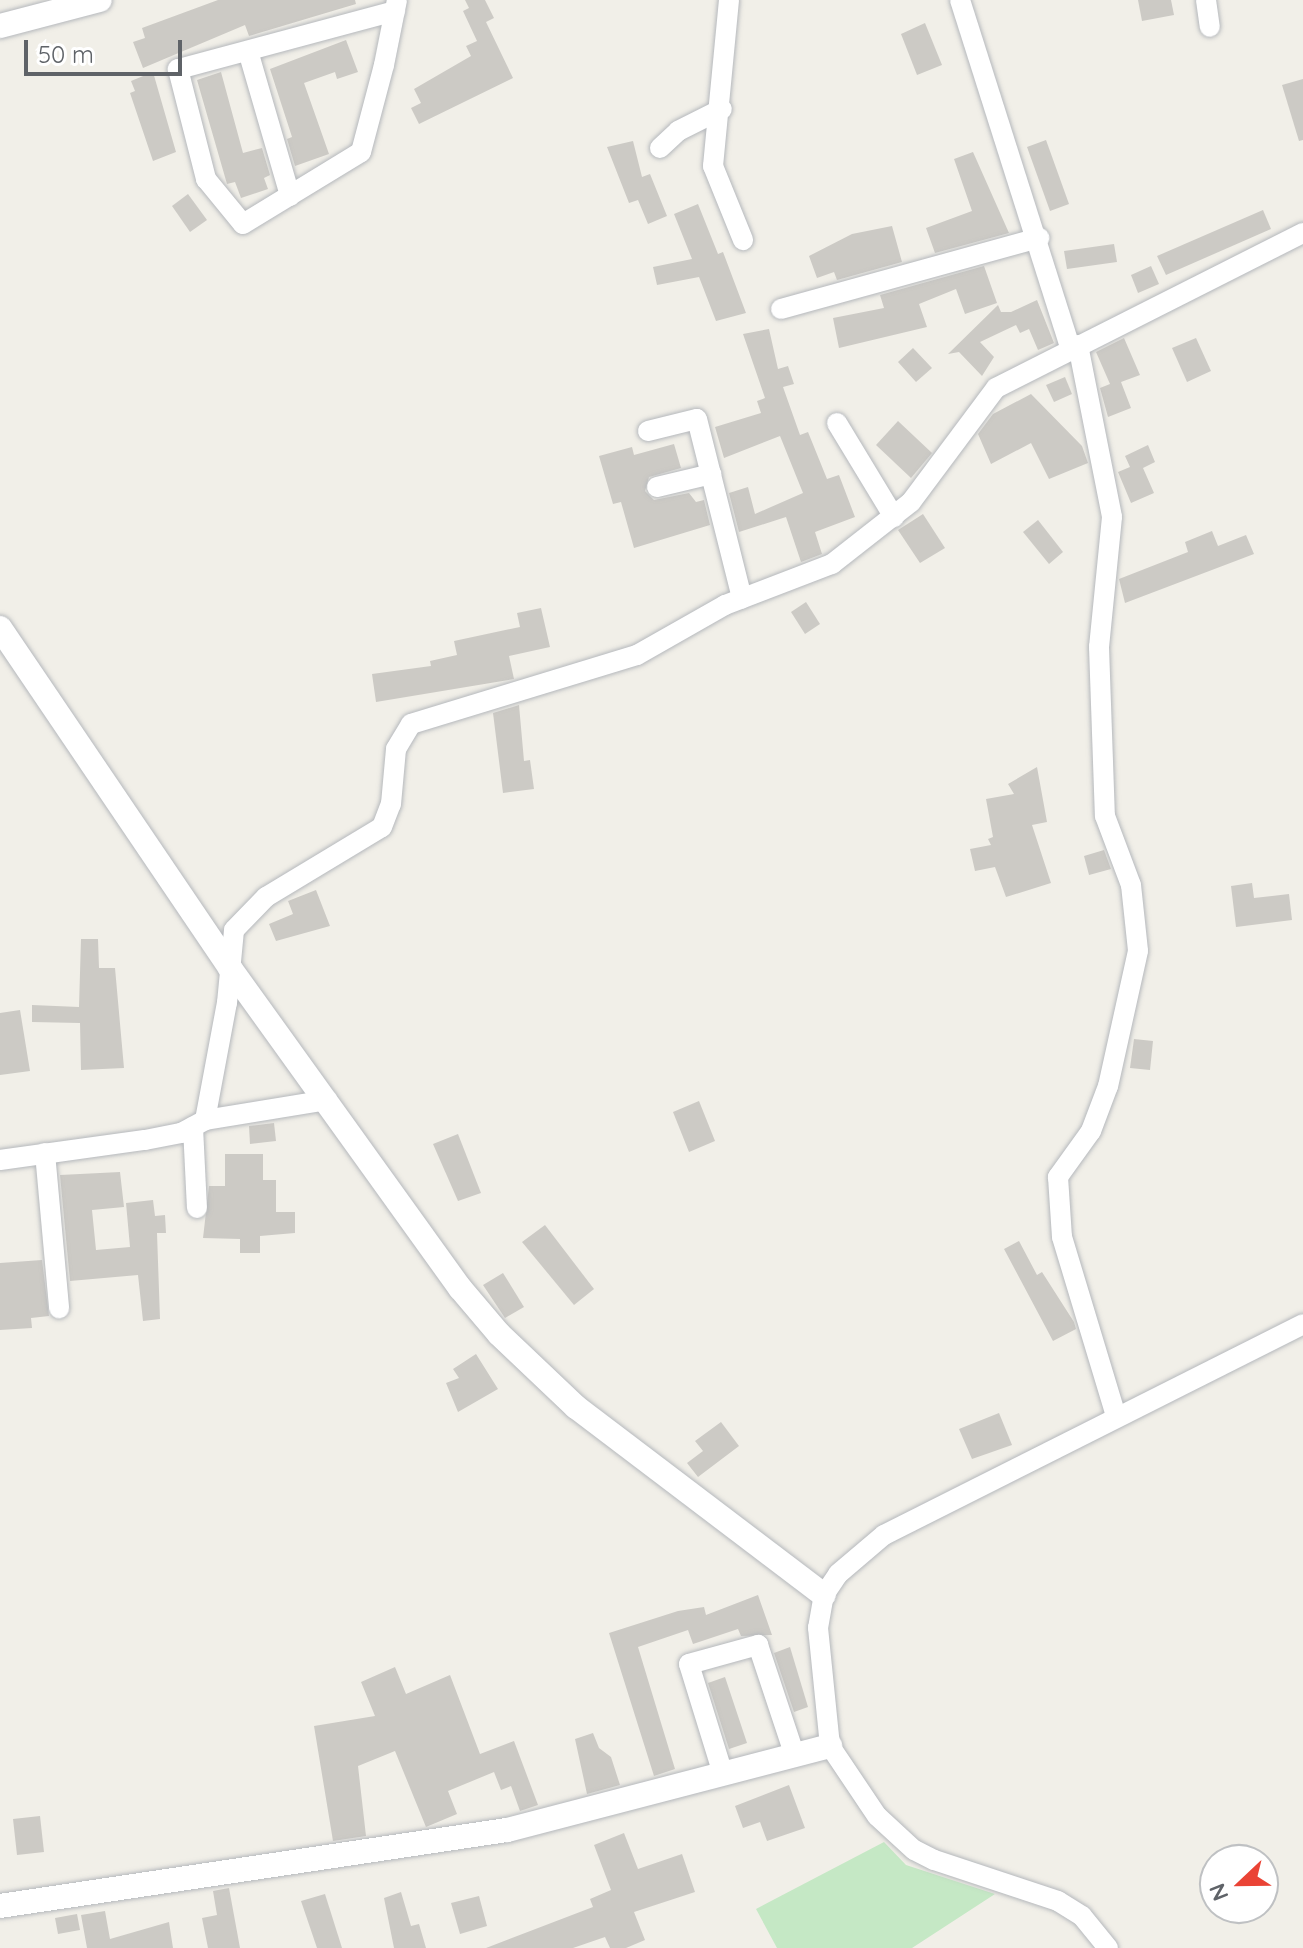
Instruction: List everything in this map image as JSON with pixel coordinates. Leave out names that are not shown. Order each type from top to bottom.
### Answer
[{"type":"street","points":[[0,26],[100,0]]},
{"type":"street","points":[[729,0],[722,109],[713,166],[743,240]]},
{"type":"street","points":[[960,0],[1074,347],[1112,517],[1099,647],[1105,816],[1131,885],[1138,951],[1108,1086],[1091,1131],[1058,1177],[1062,1237],[1085,1299],[1101,1379],[1116,1416]]},
{"type":"street","points":[[1206,0],[1210,27]]},
{"type":"street","points":[[396,6],[361,152],[243,224],[206,179],[178,69],[396,6]]},
{"type":"street","points":[[248,51],[290,196]]},
{"type":"street","points":[[660,148],[678,131],[722,109]]},
{"type":"street","points":[[197,1208],[199,1124],[230,968],[234,930],[247,915],[382,827],[391,804],[396,749],[411,724],[637,655],[742,598],[832,564],[894,517],[924,488],[996,388],[1303,233]]},
{"type":"street","points":[[781,309],[1039,238]]},
{"type":"street","points":[[648,431],[697,419],[742,598]]},
{"type":"street","points":[[837,423],[894,517]]},
{"type":"street","points":[[657,487],[711,474]]},
{"type":"street","points":[[0,628],[230,968],[460,1288],[508,1343],[576,1407],[824,1595]]},
{"type":"street","points":[[0,1160],[145,1140],[199,1124],[327,1100]]},
{"type":"street","points":[[45,1153],[59,1308]]},
{"type":"street","points":[[1108,1948],[1082,1916],[1058,1901],[914,1850],[877,1816],[830,1746],[818,1628],[824,1595],[838,1574],[884,1535],[1303,1324]]},
{"type":"street","points":[[723,1774],[689,1664],[758,1645],[795,1756]]},
{"type":"street","points":[[0,1906],[507,1830],[830,1746]]},
{"type":"green space","points":[[884,1842],[906,1865],[995,1894],[912,1948],[777,1948],[756,1909]]},
{"type":"building","points":[[218,0],[355,0],[356,4],[249,36],[245,25],[143,68],[133,42],[145,38],[142,28]]},
{"type":"building","points":[[465,0],[485,0],[494,18],[486,22],[513,78],[419,124],[411,108],[421,103],[414,89],[471,56],[466,46],[477,41],[463,11],[469,8]]},
{"type":"building","points":[[1138,0],[1171,0],[1174,15],[1142,21]]},
{"type":"building","points":[[925,23],[942,65],[917,75],[901,34]]},
{"type":"building","points":[[346,40],[358,72],[337,79],[335,72],[304,83],[329,154],[295,166],[287,139],[292,137],[270,69]]},
{"type":"building","points":[[153,72],[176,152],[153,161],[130,93],[135,91],[131,81]]},
{"type":"building","points":[[221,72],[243,153],[262,148],[270,175],[264,178],[268,189],[241,198],[235,182],[227,184],[197,80]]},
{"type":"building","points":[[1303,79],[1303,140],[1299,141],[1282,85]]},
{"type":"building","points":[[1046,140],[1069,204],[1050,211],[1027,147]]},
{"type":"building","points":[[633,141],[642,177],[650,174],[667,216],[648,224],[638,200],[629,203],[607,147]]},
{"type":"building","points":[[973,152],[1009,233],[935,253],[926,228],[972,211],[954,159]]},
{"type":"building","points":[[188,194],[207,220],[190,232],[172,206]]},
{"type":"building","points":[[698,204],[718,254],[723,252],[746,313],[716,321],[699,277],[657,285],[653,267],[692,259],[674,214]]},
{"type":"building","points":[[1263,210],[1271,229],[1166,275],[1157,256]]},
{"type":"building","points":[[892,226],[902,262],[837,280],[834,272],[817,278],[809,256],[852,234]]},
{"type":"building","points":[[1114,244],[1117,262],[1067,269],[1064,251]]},
{"type":"building","points":[[984,266],[997,303],[965,314],[956,289],[919,304],[927,327],[839,348],[833,318],[884,308],[880,295]]},
{"type":"building","points":[[1151,266],[1159,284],[1138,293],[1131,275]]},
{"type":"building","points":[[1037,300],[1054,343],[1038,350],[1029,329],[1020,333],[1016,325],[980,342],[994,357],[982,376],[959,352],[948,354],[998,305],[1001,312],[1011,312]]},
{"type":"building","points":[[769,329],[778,369],[788,366],[794,384],[783,387],[800,435],[808,432],[827,479],[839,475],[855,517],[815,532],[822,554],[801,562],[786,517],[739,532],[729,493],[748,487],[755,514],[803,493],[780,436],[724,458],[715,427],[761,413],[757,401],[765,398],[743,334]]},
{"type":"building","points":[[1124,338],[1140,375],[1121,382],[1131,408],[1108,417],[1100,388],[1110,384],[1096,352]]},
{"type":"building","points":[[1196,338],[1211,371],[1187,382],[1172,348]]},
{"type":"building","points":[[913,348],[932,368],[916,382],[898,362]]},
{"type":"building","points":[[1065,377],[1072,394],[1054,402],[1046,385]]},
{"type":"building","points":[[1031,394],[1082,446],[1088,463],[1049,479],[1031,443],[991,464],[978,434],[993,414]]},
{"type":"building","points":[[898,421],[932,453],[911,478],[876,445]]},
{"type":"building","points":[[674,444],[681,468],[649,477],[645,491],[654,500],[689,493],[696,502],[704,500],[710,525],[634,548],[621,502],[613,504],[599,456],[632,447],[634,455]]},
{"type":"building","points":[[1148,445],[1155,462],[1143,468],[1154,493],[1131,503],[1118,472],[1130,467],[1125,456]]},
{"type":"building","points":[[923,514],[945,548],[920,563],[898,530]]},
{"type":"building","points":[[1038,520],[1063,552],[1049,564],[1023,532]]},
{"type":"building","points":[[1212,531],[1218,546],[1246,535],[1254,554],[1125,603],[1119,579],[1188,552],[1185,542]]},
{"type":"building","points":[[806,602],[820,624],[805,634],[791,612]]},
{"type":"building","points":[[541,608],[550,647],[509,656],[514,679],[376,702],[372,674],[431,666],[430,661],[457,655],[454,641],[520,627],[517,613]]},
{"type":"building","points":[[519,705],[524,761],[530,760],[534,789],[503,793],[493,713]]},
{"type":"building","points":[[1037,767],[1047,822],[1032,825],[1051,883],[1006,897],[995,867],[975,871],[970,849],[991,845],[988,839],[993,837],[986,799],[1014,794],[1008,784]]},
{"type":"building","points":[[1104,850],[1111,869],[1089,875],[1084,856]]},
{"type":"building","points":[[1252,883],[1254,898],[1289,894],[1292,920],[1236,927],[1231,886]]},
{"type":"building","points":[[316,890],[330,926],[276,941],[269,924],[293,914],[288,901]]},
{"type":"building","points":[[81,939],[98,939],[99,968],[115,968],[124,1068],[81,1070],[80,1023],[32,1022],[32,1005],[79,1007]]},
{"type":"building","points":[[20,1010],[30,1071],[0,1075],[0,1013]]},
{"type":"building","points":[[1134,1039],[1153,1041],[1150,1070],[1130,1068]]},
{"type":"building","points":[[699,1101],[715,1141],[689,1152],[673,1112]]},
{"type":"building","points":[[274,1123],[276,1141],[250,1144],[249,1126]]},
{"type":"building","points":[[458,1134],[481,1193],[458,1201],[433,1144]]},
{"type":"building","points":[[225,1154],[263,1154],[263,1180],[276,1180],[276,1212],[295,1212],[295,1233],[260,1236],[260,1253],[240,1253],[240,1239],[203,1238],[209,1186],[225,1186]]},
{"type":"building","points":[[120,1172],[124,1207],[92,1210],[96,1250],[130,1247],[126,1203],[153,1200],[155,1216],[165,1215],[166,1233],[157,1233],[160,1319],[143,1321],[138,1275],[70,1281],[60,1175]]},
{"type":"building","points":[[545,1225],[594,1289],[574,1305],[522,1242]]},
{"type":"building","points":[[1019,1241],[1037,1275],[1042,1272],[1074,1322],[1076,1329],[1053,1341],[1004,1249]]},
{"type":"building","points":[[42,1260],[49,1316],[31,1318],[32,1328],[0,1330],[0,1263]]},
{"type":"building","points":[[503,1273],[524,1307],[505,1318],[483,1285]]},
{"type":"building","points":[[476,1354],[498,1389],[458,1412],[446,1383],[459,1378],[453,1369]]},
{"type":"building","points":[[999,1413],[1012,1445],[972,1459],[959,1429]]},
{"type":"building","points":[[721,1422],[739,1446],[698,1477],[687,1463],[703,1451],[695,1441]]},
{"type":"building","points":[[758,1595],[772,1635],[741,1636],[738,1629],[693,1644],[688,1630],[638,1647],[675,1769],[654,1776],[609,1633],[678,1611],[704,1607],[706,1615]]},
{"type":"building","points":[[790,1647],[808,1707],[794,1712],[774,1653]]},
{"type":"building","points":[[395,1667],[406,1694],[450,1675],[480,1754],[514,1741],[538,1805],[520,1811],[511,1786],[501,1790],[494,1772],[448,1791],[457,1814],[426,1827],[395,1751],[358,1766],[366,1836],[333,1841],[314,1726],[375,1716],[361,1682]]},
{"type":"building","points":[[725,1677],[747,1743],[729,1749],[708,1683]]},
{"type":"building","points":[[593,1733],[599,1748],[611,1757],[620,1785],[587,1794],[575,1739]]},
{"type":"building","points":[[789,1785],[805,1828],[767,1841],[760,1822],[743,1828],[735,1806]]},
{"type":"building","points":[[40,1816],[44,1852],[17,1855],[13,1819]]},
{"type":"building","points":[[624,1833],[638,1869],[682,1854],[695,1892],[634,1912],[645,1940],[626,1948],[610,1948],[605,1937],[573,1948],[486,1948],[593,1907],[590,1899],[611,1890],[594,1845]]},
{"type":"building","points":[[229,1888],[240,1948],[208,1948],[202,1918],[217,1915],[213,1891]]},
{"type":"building","points":[[401,1892],[411,1926],[419,1924],[426,1948],[394,1948],[384,1898]]},
{"type":"building","points":[[325,1894],[342,1948],[317,1948],[301,1901]]},
{"type":"building","points":[[479,1896],[487,1926],[460,1934],[451,1903]]},
{"type":"building","points":[[105,1911],[110,1939],[169,1922],[173,1948],[87,1948],[81,1915]]},
{"type":"building","points":[[77,1914],[80,1930],[58,1934],[55,1918]]}]
